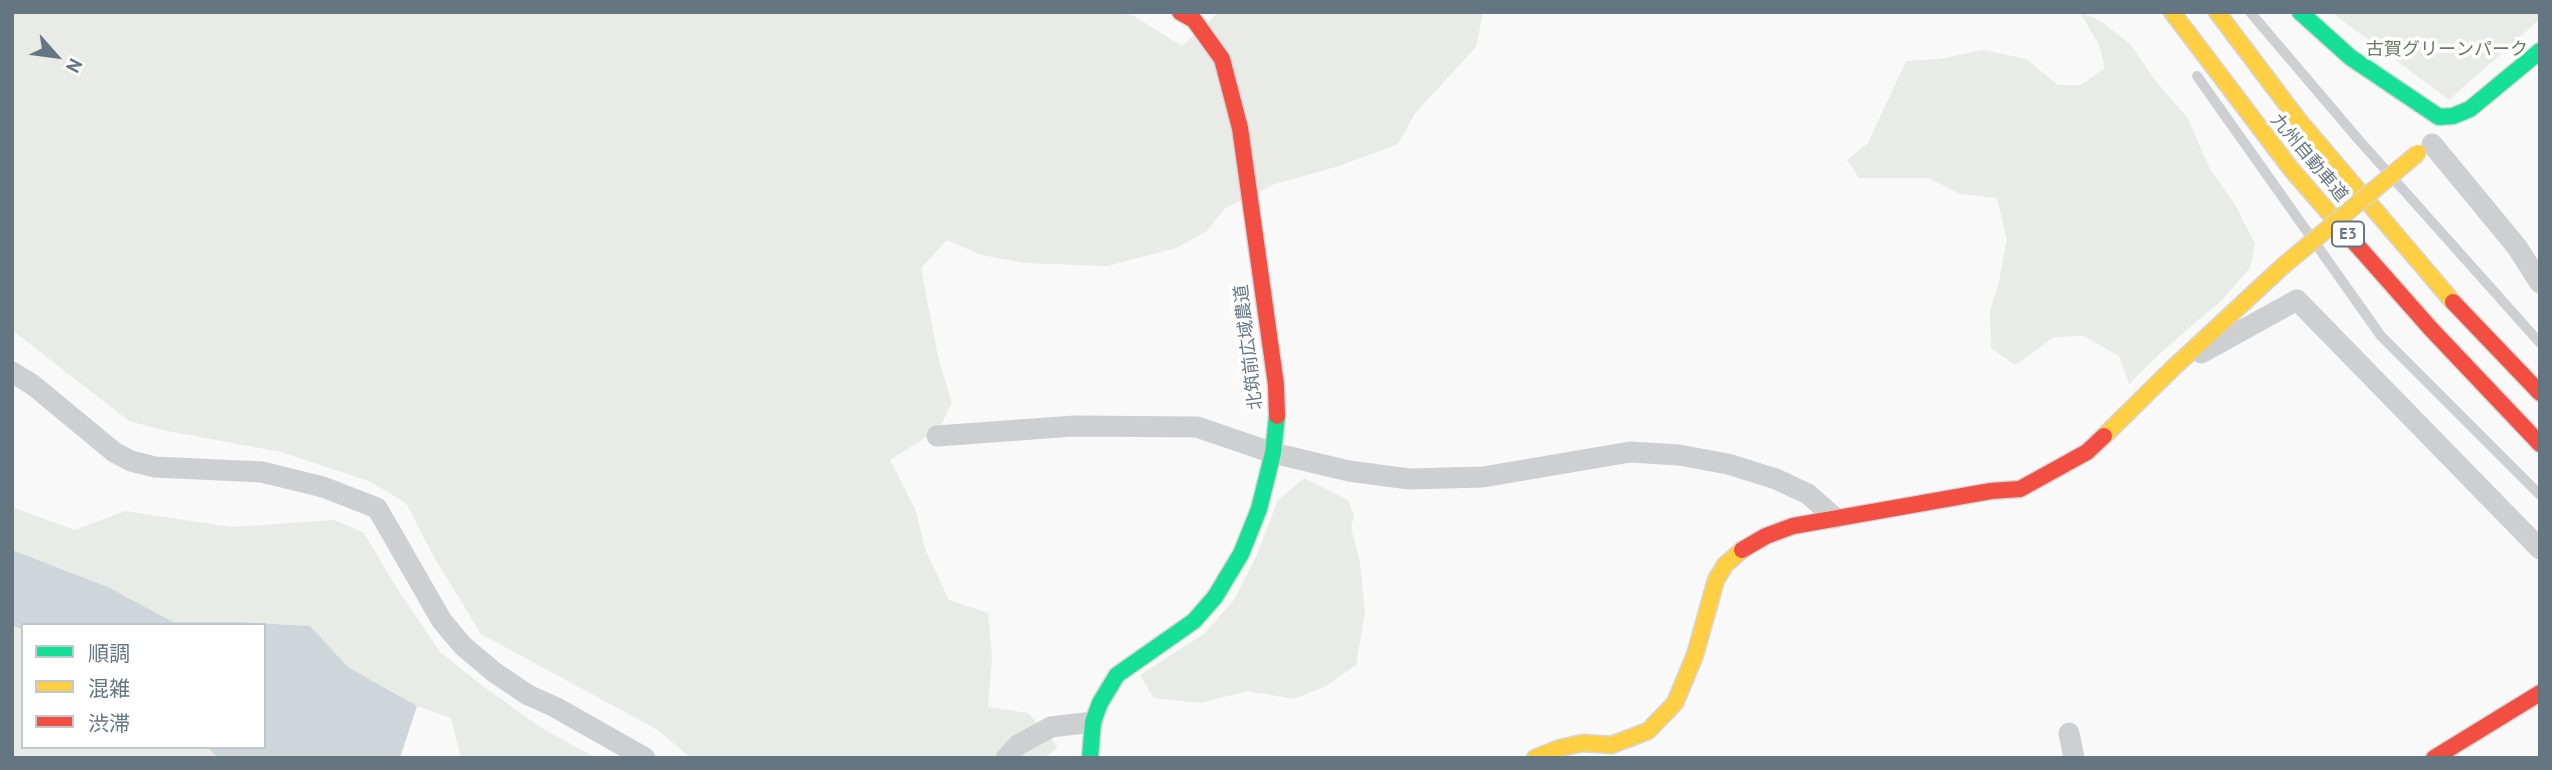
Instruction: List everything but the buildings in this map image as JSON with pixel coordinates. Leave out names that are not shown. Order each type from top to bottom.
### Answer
[{"type":"main road","name":"北筑前広域農道","points":[[1090,758],[1093,722],[1100,703],[1117,675],[1194,621],[1215,597],[1241,554],[1259,509],[1273,453],[1277,421],[1276,385],[1240,128],[1222,60],[1194,20],[1180,12]]},
{"type":"main road","name":"九州自動車道","points":[[2217,12],[2300,122],[2435,282],[2540,393]]},
{"type":"main road","points":[[2300,12],[2350,57],[2440,117],[2453,116],[2470,109],[2540,51]]},
{"type":"main road","name":"九州自動車道","points":[[2166,16],[2291,169],[2431,329],[2540,444]]},
{"type":"main road","points":[[1535,758],[1583,743],[1613,751],[1648,731],[1675,703],[1695,655],[1716,580],[1738,552],[1766,536],[1793,526],[1835,518],[1999,490],[2020,489],[2087,452],[2283,266],[2425,148],[2440,117]]},
{"type":"main road","points":[[2434,758],[2540,693]]},
{"type":"street","points":[[2425,148],[2517,247],[2540,283]]},
{"type":"street","points":[[2172,369],[2297,300],[2540,549]]},
{"type":"street","points":[[12,372],[33,385],[114,452],[131,461],[155,467],[262,472],[323,487],[377,508],[442,621],[463,646],[494,672],[528,695],[645,758]]},
{"type":"street","points":[[937,436],[1074,426],[1196,427],[1273,453],[1349,471],[1409,479],[1483,477],[1630,452],[1679,455],[1728,464],[1776,479],[1808,494],[1835,518]]},
{"type":"street","points":[[1006,758],[1018,745],[1051,727],[1093,722]]},
{"type":"street","points":[[2069,733],[2074,758]]},
{"type":"lane","points":[[2250,12],[2358,139],[2540,342]]},
{"type":"lane","points":[[2189,64],[2381,336],[2540,495]]},
{"type":"green space","points":[[12,12],[1113,12],[1134,16],[1182,46],[1219,12],[1483,12],[1476,47],[1416,112],[1398,144],[1339,166],[1275,184],[1224,209],[1207,231],[1176,248],[1107,266],[1025,263],[981,255],[947,240],[921,268],[938,357],[952,403],[939,429],[890,460],[916,511],[925,549],[949,600],[988,613],[992,656],[988,707],[1028,713],[1058,747],[1045,758],[691,758],[658,730],[481,634],[434,557],[406,503],[369,481],[281,452],[162,430],[129,421],[12,330]]},
{"type":"green space","points":[[2080,12],[2101,21],[2130,44],[2155,80],[2187,117],[2210,169],[2234,203],[2255,244],[2250,268],[2222,300],[2129,384],[2119,356],[2084,336],[2054,337],[2015,365],[1991,348],[1990,310],[1998,286],[2007,240],[1997,198],[1960,194],[1929,178],[1859,178],[1847,160],[1868,143],[1906,61],[1939,59],[1983,50],[2026,59],[2058,85],[2081,85],[2105,68],[2099,45]]},
{"type":"green space","name":"古賀グリーンパーク","points":[[2331,12],[2540,12],[2540,19],[2449,100]]},
{"type":"green space","points":[[1304,478],[1348,500],[1354,516],[1351,528],[1360,562],[1365,612],[1356,665],[1326,686],[1294,699],[1248,691],[1200,703],[1154,698],[1140,675],[1204,634],[1234,600],[1256,557],[1278,500]]},
{"type":"green space","points":[[12,507],[75,530],[125,511],[231,527],[335,520],[364,533],[440,652],[540,727],[596,758],[461,758],[451,718],[417,706],[348,667],[310,626],[173,622],[108,587],[12,550]]},
{"type":"green space","points":[[12,625],[21,629],[21,749],[209,749],[218,758],[12,758]]},
{"type":"shaded area","points":[[12,550],[108,587],[173,622],[257,623],[21,623],[21,629],[12,625]]},
{"type":"shaded area","points":[[266,624],[310,626],[348,667],[417,706],[400,758],[218,758],[209,749],[266,749]]},
{"type":"traffic: fast","points":[[2300,12],[2350,57],[2439,117],[2453,116],[2470,109],[2540,51]]},
{"type":"traffic: fast","points":[[1090,758],[1093,722],[1100,703],[1117,675],[1194,621],[1215,597],[1241,554],[1259,509],[1273,453],[1277,416]]},
{"type":"traffic: slow","points":[[2172,12],[2291,169],[2355,243]]},
{"type":"traffic: slow","points":[[2217,12],[2300,122],[2453,302]]},
{"type":"traffic: slow","points":[[2283,266],[2418,153]]},
{"type":"traffic: slow","points":[[2104,436],[2283,266]]},
{"type":"traffic: slow","points":[[1535,758],[1583,743],[1611,745],[1648,731],[1675,703],[1695,655],[1716,580],[1725,565],[1742,550]]},
{"type":"traffic: jam","points":[[1180,12],[1194,20],[1222,59],[1240,128],[1276,385],[1277,416]]},
{"type":"traffic: jam","points":[[2355,243],[2431,329],[2540,444]]},
{"type":"traffic: jam","points":[[2453,302],[2540,393]]},
{"type":"traffic: jam","points":[[1742,550],[1766,536],[1793,526],[1991,491],[2020,489],[2087,452],[2104,436]]},
{"type":"traffic: jam","points":[[2434,758],[2540,693]]}]
